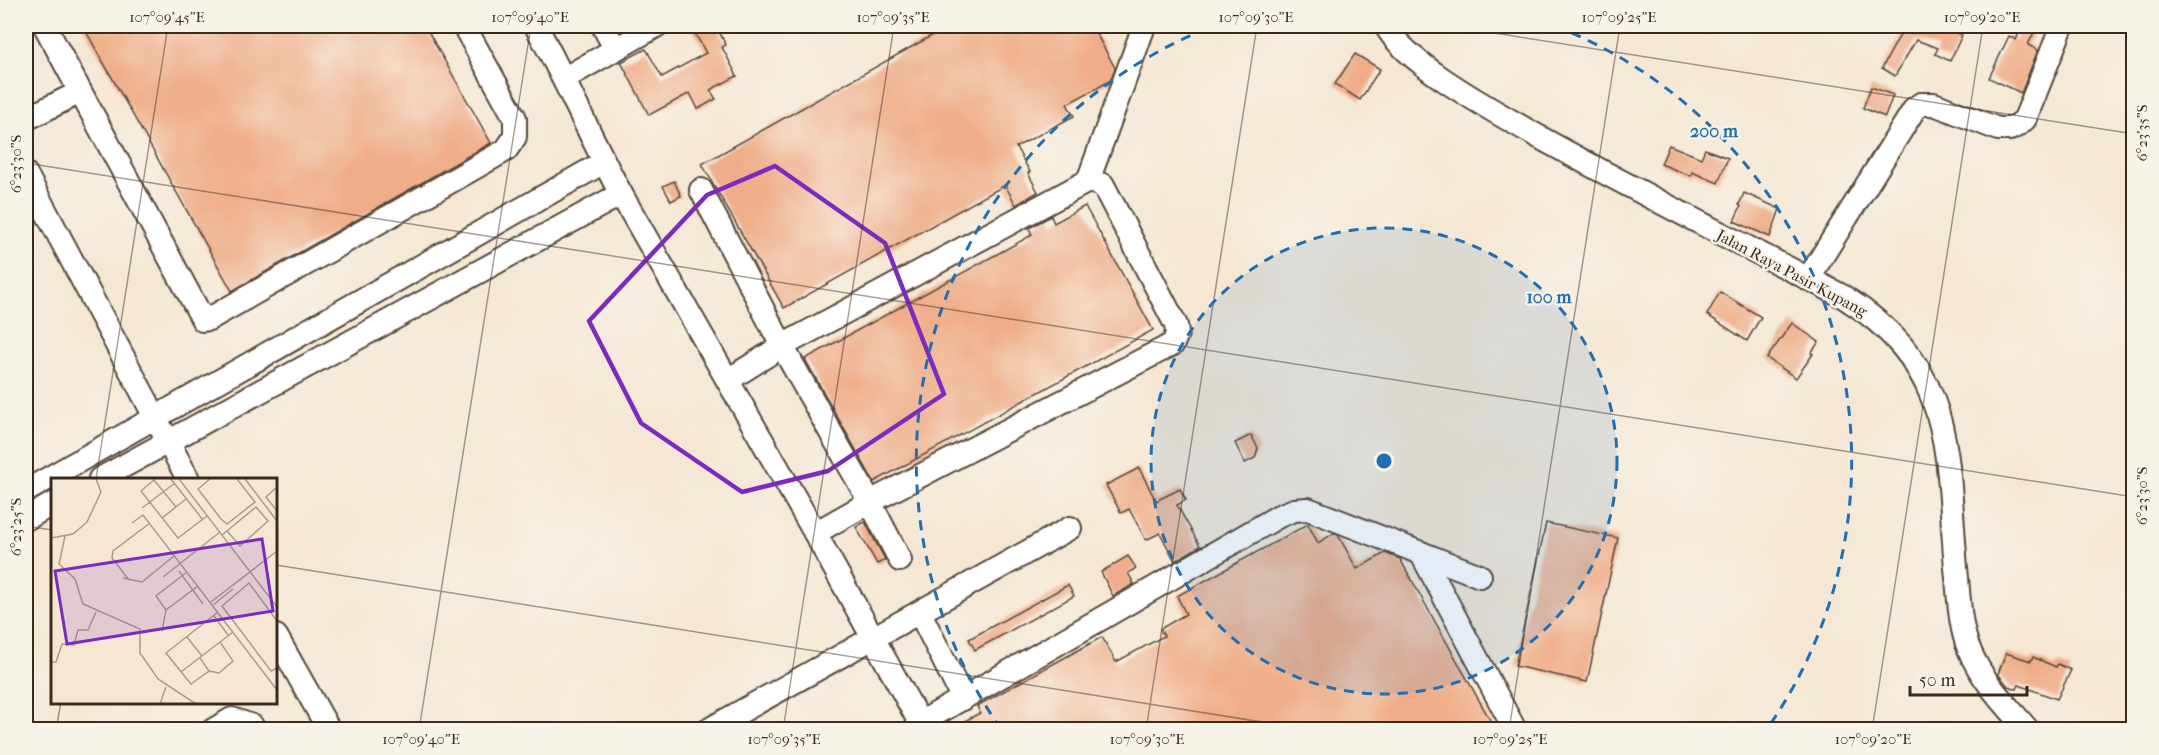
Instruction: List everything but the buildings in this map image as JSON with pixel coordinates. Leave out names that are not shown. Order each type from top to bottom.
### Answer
[{"type":"street","points":[[45,26],[203,320],[506,150],[515,137],[515,118],[464,26]]},
{"type":"street","points":[[536,26],[565,78],[621,194],[815,533],[872,640],[922,726],[963,699],[1279,516],[1294,510],[1308,509],[1480,576]]},
{"type":"street","points":[[603,26],[615,48]]},
{"type":"street","points":[[565,78],[656,26]]},
{"type":"street","points":[[728,380],[782,346],[1089,181],[1144,26]]},
{"type":"street","name":"Jalan Raya Pasir Kupang","points":[[1386,26],[1414,56],[1469,97],[1637,191],[1808,279],[1869,313],[1891,332],[1910,355],[1924,378],[1935,402],[1942,426],[1948,459],[1960,608],[1968,648],[1998,695],[2028,729]]},
{"type":"street","points":[[1808,279],[1915,108],[1921,104],[1934,104],[1998,129],[2010,129],[2018,125],[2028,112],[2062,26]]},
{"type":"street","points":[[26,119],[80,92]]},
{"type":"street","points":[[26,491],[604,162]]},
{"type":"street","points":[[26,174],[187,478]]},
{"type":"street","points":[[815,533],[1173,344],[1177,334],[1176,325],[1103,185],[1089,181]]},
{"type":"street","points":[[701,190],[782,346],[900,560]]},
{"type":"street","points":[[102,478],[621,194]]},
{"type":"street","points":[[26,519],[51,505]]},
{"type":"street","points":[[708,729],[872,640],[1070,528]]},
{"type":"street","points":[[1421,553],[1515,729]]},
{"type":"street","points":[[920,613],[963,699]]},
{"type":"street","points":[[278,640],[329,729]]},
{"type":"street","points":[[213,729],[232,719],[252,726],[254,729]]},
{"type":"highlighted area","points":[[775,166],[885,243],[944,394],[828,471],[742,492],[641,423],[589,321],[707,195]]}]
